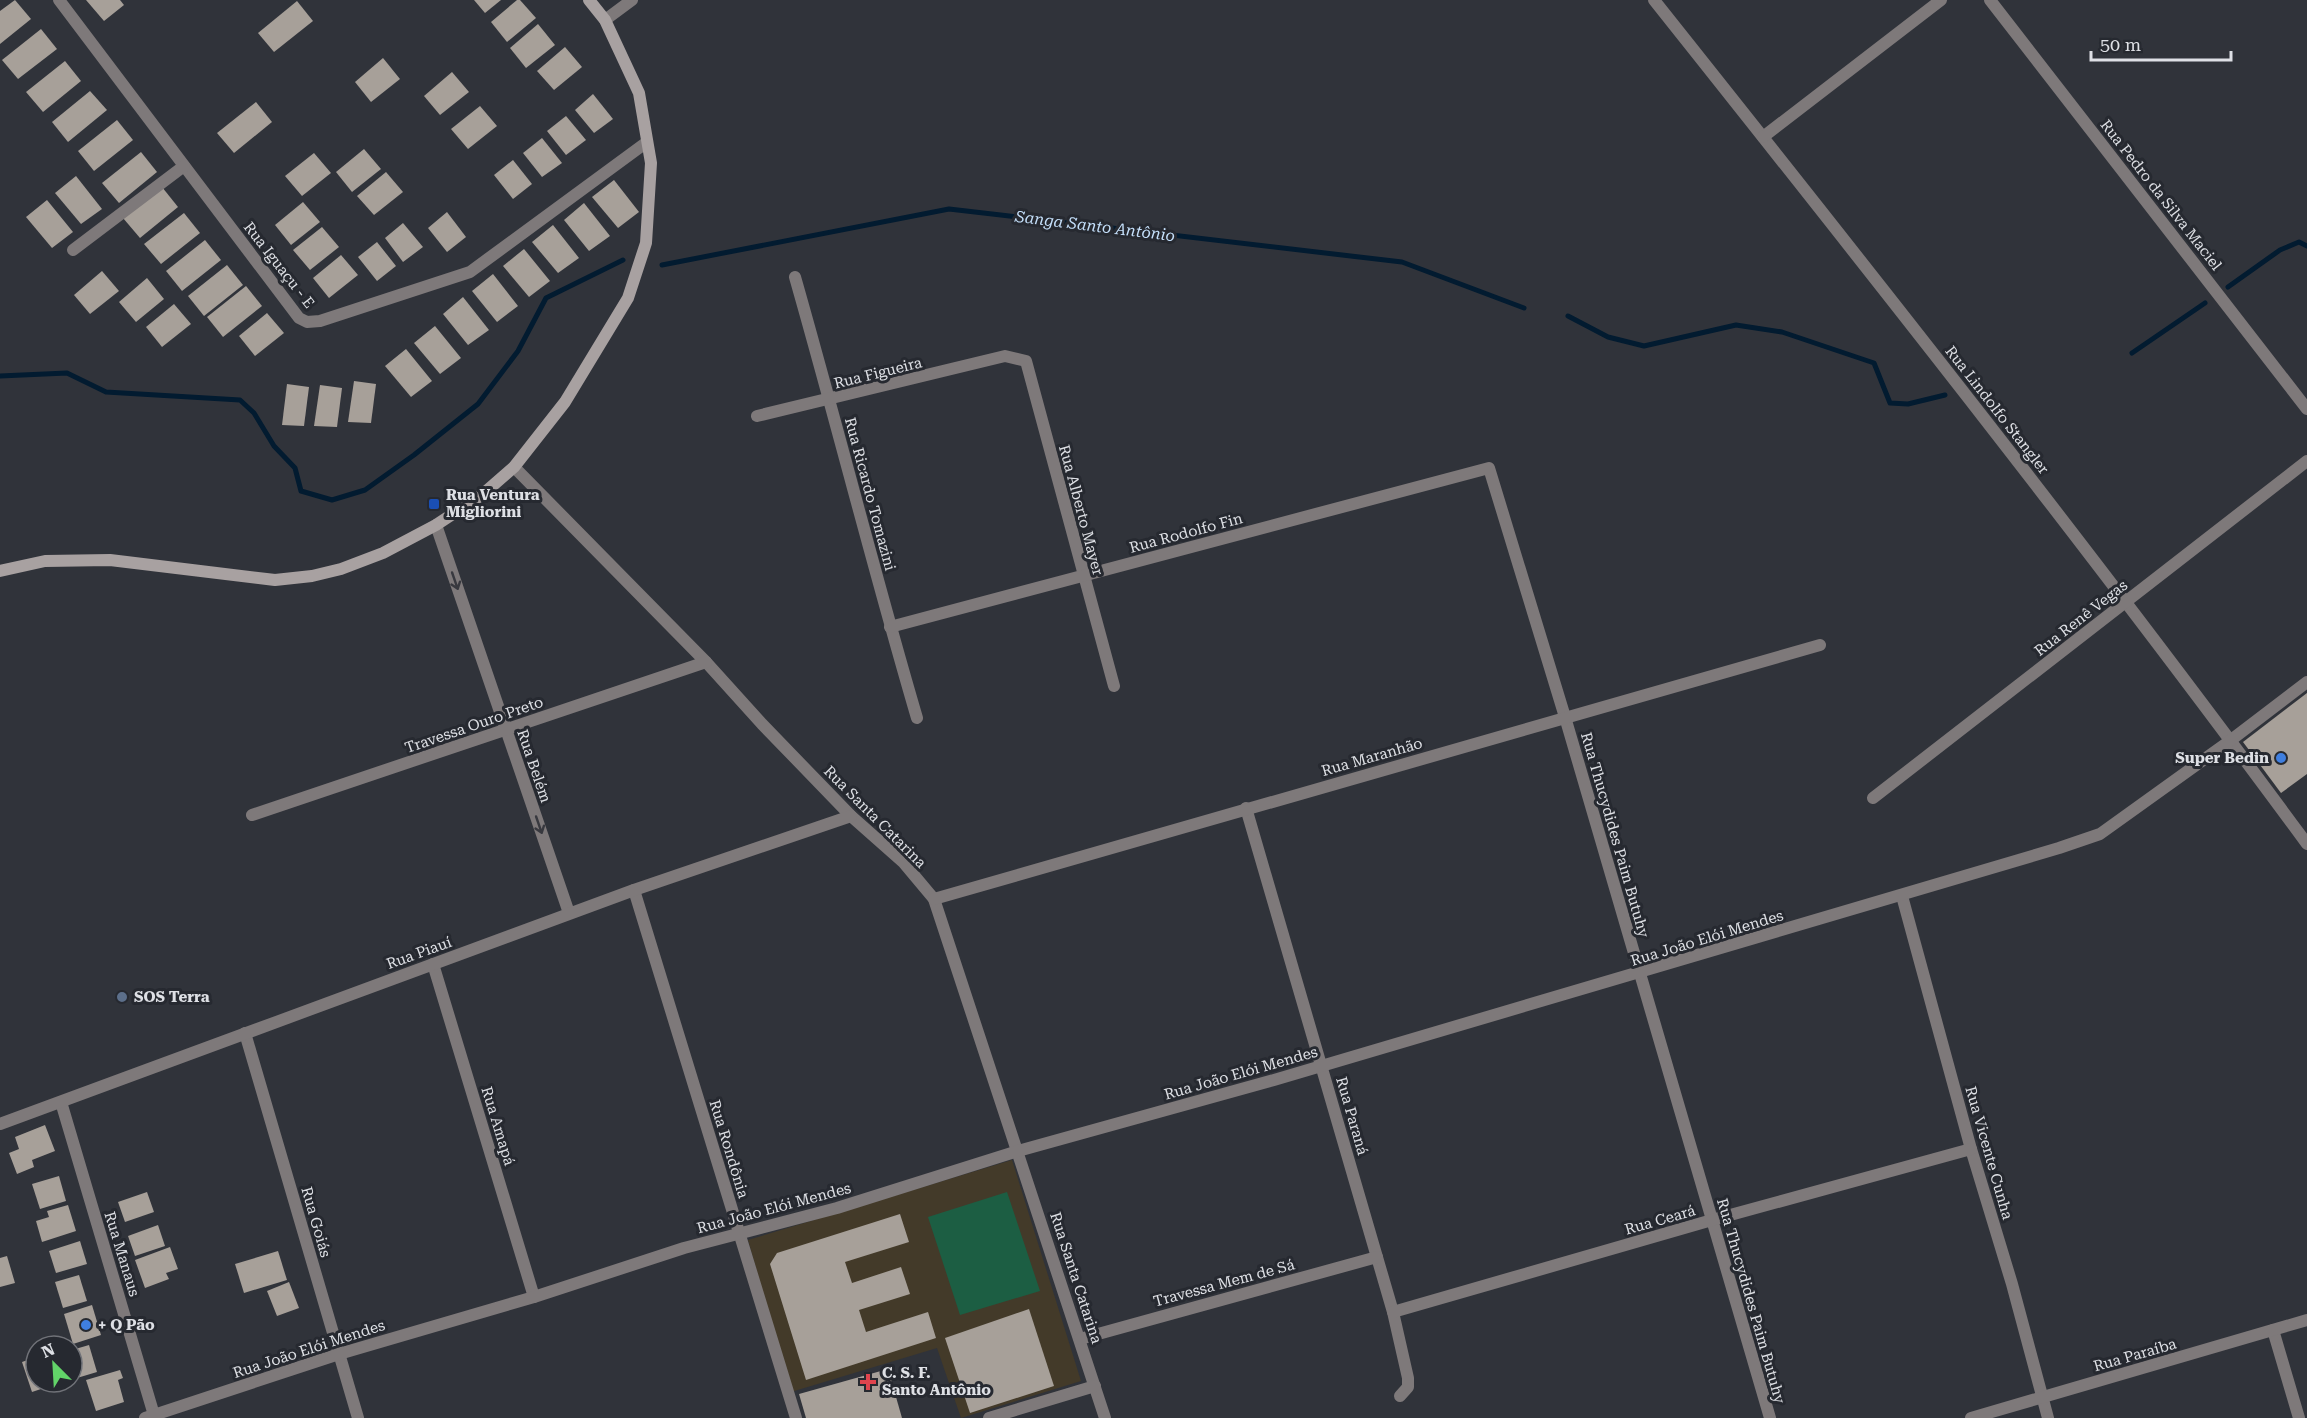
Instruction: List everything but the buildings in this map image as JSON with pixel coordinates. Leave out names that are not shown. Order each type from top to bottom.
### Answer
[{"type":"street","name":"Rua Iguaçu - E","points":[[59,0],[299,318],[314,321],[470,272],[647,141]]},
{"type":"street","points":[[0,571],[45,561],[110,560],[256,578],[294,579],[341,569],[364,561],[436,525],[483,494],[514,467],[565,402],[628,298],[646,243],[651,163],[639,93],[605,20],[589,0]]},
{"type":"street","points":[[605,20],[632,0]]},
{"type":"street","name":"Rua Lindolfo Stangler","points":[[1654,0],[1997,434],[2231,740],[2307,844]]},
{"type":"street","points":[[1763,137],[1941,0]]},
{"type":"street","name":"Rua Pedro da Silva Maciel","points":[[1990,0],[2307,409]]},
{"type":"street","points":[[74,250],[184,166]]},
{"type":"street","name":"Rua Ricardo Tomazini","points":[[795,277],[917,718]]},
{"type":"street","name":"Rua Figueira","points":[[757,417],[1005,356]]},
{"type":"street","name":"Rua Alberto Mayer","points":[[1005,356],[1026,361],[1114,686]]},
{"type":"street","name":"Rua Renê Vegas","points":[[1874,798],[2307,461]]},
{"type":"street","name":"Rua Santa Catarina","points":[[514,467],[706,662],[851,816],[903,862],[934,899],[1105,1418]]},
{"type":"street","name":"Rua Rodolfo Fin","points":[[890,627],[1489,468]]},
{"type":"street","name":"Rua Thucydides Paim Butuhy","points":[[1489,468],[1565,717],[1770,1418]]},
{"type":"street","name":"Rua Belém","points":[[436,525],[569,913]]},
{"type":"street","name":"Rua Maranhão","points":[[934,899],[1820,645]]},
{"type":"street","name":"Travessa Ouro Preto","points":[[252,815],[706,662]]},
{"type":"street","name":"Rua João Elói Mendes","points":[[150,1417],[339,1354],[534,1297],[684,1248],[837,1208],[1018,1151],[1640,974],[2060,848],[2100,834],[2307,682]]},
{"type":"street","name":"Rua Paraná","points":[[1246,808],[1393,1312],[1408,1378],[1408,1387],[1400,1396]]},
{"type":"street","name":"Rua Piauí","points":[[0,1124],[569,913],[851,816]]},
{"type":"street","name":"Rua Rondônia","points":[[634,890],[796,1418]]},
{"type":"street","name":"Rua Vicente Cunha","points":[[1902,896],[2048,1418]]},
{"type":"street","name":"Rua Amapá","points":[[433,964],[534,1297]]},
{"type":"street","name":"Rua Goiás","points":[[245,1034],[358,1418]]},
{"type":"street","name":"Rua Manaus","points":[[60,1102],[150,1417]]},
{"type":"street","name":"Rua Ceará","points":[[1393,1312],[1712,1220],[1971,1149]]},
{"type":"street","name":"Travessa Mem de Sá","points":[[1080,1339],[1377,1257]]},
{"type":"street","name":"Rua Paraíba","points":[[1971,1418],[2307,1320]]},
{"type":"street","points":[[2273,1330],[2299,1418]]},
{"type":"street","points":[[989,1418],[1095,1386]]},
{"type":"shaded area","points":[[1012,1160],[1081,1381],[961,1418],[937,1348],[791,1392],[748,1240]]},
{"type":"green space","points":[[1007,1192],[1040,1291],[960,1315],[928,1217]]},
{"type":"waterway","name":"Sanga Santo Antônio","points":[[662,265],[949,209],[1402,262],[1524,308]]},
{"type":"waterway","name":"Sanga Santo Antônio","points":[[2228,287],[2280,250],[2299,242],[2307,246]]},
{"type":"waterway","name":"Sanga Santo Antônio","points":[[0,376],[67,373],[106,392],[240,400],[254,413],[274,446],[295,468],[301,491],[332,500],[365,490],[414,455],[478,404],[518,351],[546,298],[623,260]]},
{"type":"waterway","name":"Sanga Santo Antônio","points":[[2132,353],[2205,303]]},
{"type":"waterway","name":"Sanga Santo Antônio","points":[[1568,316],[1608,337],[1644,346],[1736,325],[1782,332],[1874,363],[1890,403],[1908,404],[1945,395]]},
{"type":"place","name":"Rua Ventura Migliorini","points":[[434,504]]},
{"type":"place","name":"Super Bedin","points":[[2281,758]]},
{"type":"place","name":"SOS Terra","points":[[122,997]]},
{"type":"place","name":"+ Q Pão","points":[[86,1325]]},
{"type":"place","name":"C. S. F. Santo Antônio","points":[[868,1382]]}]
